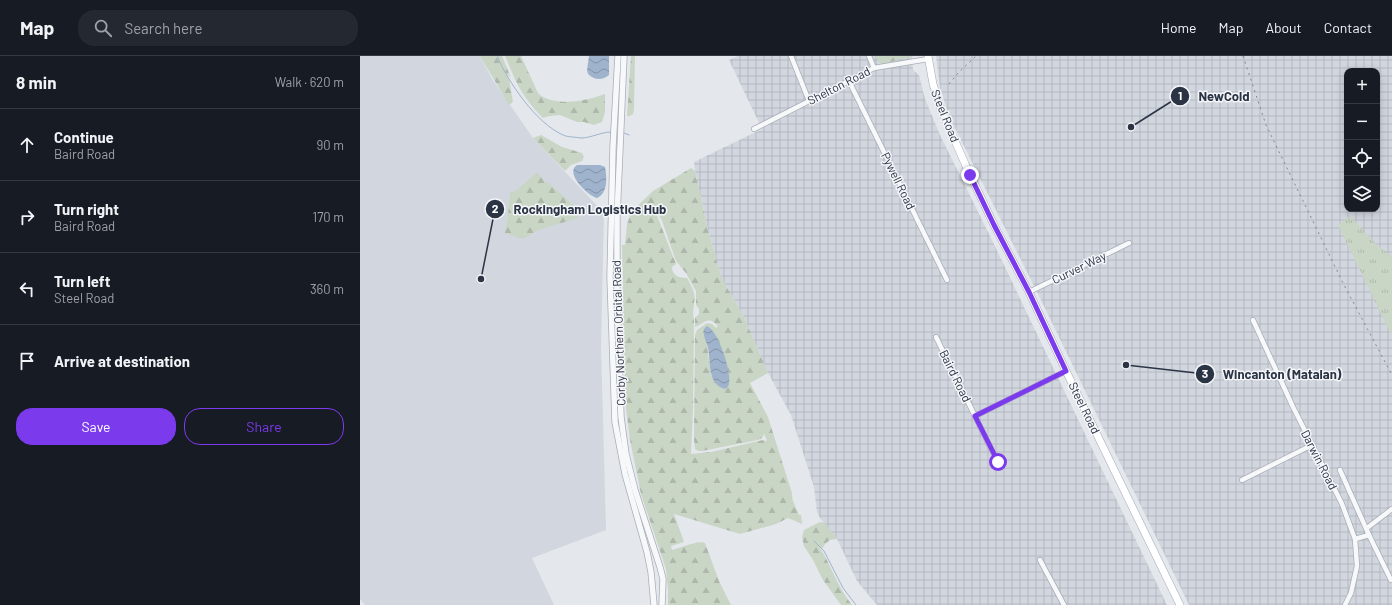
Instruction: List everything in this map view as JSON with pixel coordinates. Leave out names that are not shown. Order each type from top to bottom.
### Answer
[{"type":"main road","name":"Steel Road","points":[[928,58],[933,84],[941,109],[994,225],[1029,292],[1180,605]]},
{"type":"street","name":"Corby Northern Orbital Road","points":[[618,56],[619,147],[617,297],[621,417],[626,454],[635,490],[663,579],[662,605]]},
{"type":"street","name":"Corby Northern Orbital Road","points":[[624,56],[618,119],[612,147],[610,277],[615,422],[625,474],[648,559],[653,588],[654,605]]},
{"type":"street","points":[[791,56],[810,101]]},
{"type":"street","points":[[869,56],[874,68]]},
{"type":"street","name":"Shelton Road","points":[[754,129],[874,68],[928,58]]},
{"type":"street","name":"Pywell Road","points":[[849,81],[947,280]]},
{"type":"street","name":"Curver Way","points":[[1029,292],[1130,243]]},
{"type":"street","name":"Darwin Road","points":[[1253,320],[1312,445],[1346,512],[1355,539],[1357,566],[1351,593],[1344,605]]},
{"type":"street","name":"Baird Road","points":[[936,337],[1000,467]]},
{"type":"street","name":"Baird Road","points":[[975,416],[1066,371]]},
{"type":"street","points":[[1242,480],[1312,445]]},
{"type":"street","points":[[1340,470],[1391,580]]},
{"type":"street","points":[[1367,528],[1392,509]]},
{"type":"street","points":[[1355,539],[1369,535]]},
{"type":"street","points":[[1040,560],[1064,605]]},
{"type":"shaded area","points":[[360,56],[480,56],[492,79],[533,138],[604,213],[601,346],[606,530],[532,558],[554,605],[365,605],[360,599]]},
{"type":"shaded area","points":[[738,56],[912,56],[913,70],[919,75],[925,99],[940,135],[1167,605],[877,605],[857,581],[837,539],[817,512],[814,487],[791,415],[768,373],[744,317],[722,279],[708,230],[694,162],[762,129],[729,60]]},
{"type":"shaded area","points":[[936,56],[1392,56],[1392,605],[1189,605],[1041,300],[949,116],[940,88]]},
{"type":"green space","points":[[480,56],[496,56],[509,79],[513,102],[509,105]]},
{"type":"green space","points":[[497,56],[502,56],[511,78],[505,72]]},
{"type":"green space","points":[[505,56],[521,56],[538,93],[547,99],[572,102],[605,94],[605,112],[602,122],[594,125],[584,122],[577,122],[560,115],[543,118],[523,94]]},
{"type":"green space","points":[[631,56],[635,56],[634,109],[633,114],[627,116]]},
{"type":"green space","points":[[875,56],[914,56],[882,64]]},
{"type":"green space","points":[[541,135],[562,147],[582,153],[584,157],[582,161],[571,165],[565,171],[533,138]]},
{"type":"green space","points":[[691,168],[695,171],[708,230],[722,279],[744,317],[768,373],[750,383],[768,417],[791,490],[793,501],[799,515],[801,515],[802,524],[788,518],[776,524],[740,534],[674,514],[684,542],[671,546],[672,550],[694,543],[705,543],[719,581],[731,605],[668,605],[666,569],[641,494],[630,440],[626,408],[622,294],[622,245],[625,245],[627,224],[632,211],[653,191]],"holes":[[[657,212],[662,221],[676,261],[686,273],[696,291],[696,305],[699,309],[699,314],[695,318],[695,327],[709,320],[718,326],[716,328],[712,324],[707,323],[697,330],[695,335],[695,449],[702,451],[758,440],[762,438],[764,434],[767,440],[766,441],[763,440],[711,452],[691,454],[694,293],[687,278],[679,277],[673,273],[672,267],[676,264],[656,213]],[[707,345],[724,360],[728,368],[729,382],[711,376]]]},
{"type":"green space","points":[[537,172],[545,182],[549,183],[573,205],[578,218],[538,230],[523,239],[505,233],[510,193],[517,190]]},
{"type":"green space","points":[[1350,216],[1377,245],[1392,256],[1392,336],[1338,225]]},
{"type":"green space","points":[[820,522],[825,523],[837,539],[828,541],[822,549],[818,545],[842,591],[852,605],[841,605],[823,580],[804,546],[802,537],[804,530]]},
{"type":"water","points":[[589,56],[609,56],[609,75],[598,79],[593,78],[588,74],[587,70]]},
{"type":"water","points":[[577,165],[600,165],[605,167],[606,184],[601,196],[597,198],[593,196],[579,184],[573,173]]},
{"type":"water","points":[[707,326],[716,335],[726,361],[729,384],[725,389],[714,382],[710,370],[707,344],[704,337],[704,329]]},
{"type":"waterway","points":[[497,56],[508,78],[524,101],[533,112],[553,129],[565,136],[581,138],[611,132]]},
{"type":"waterway","points":[[624,133],[629,135]]},
{"type":"waterway","points":[[814,541],[824,551],[843,588],[856,605]]},
{"type":"railway","points":[[949,84],[976,56]]},
{"type":"railway","points":[[1243,56],[1266,125],[1344,285],[1392,375]]},
{"type":"place","name":"NewCold","points":[[1131,127]]},
{"type":"place","name":"Rockingham Logistics Hub","points":[[481,279]]},
{"type":"place","name":"Wincanton (Matalan)","points":[[1126,365]]},
{"type":"route","points":[[970,175],[1029,292],[1066,371],[975,416],[998,462]]}]
